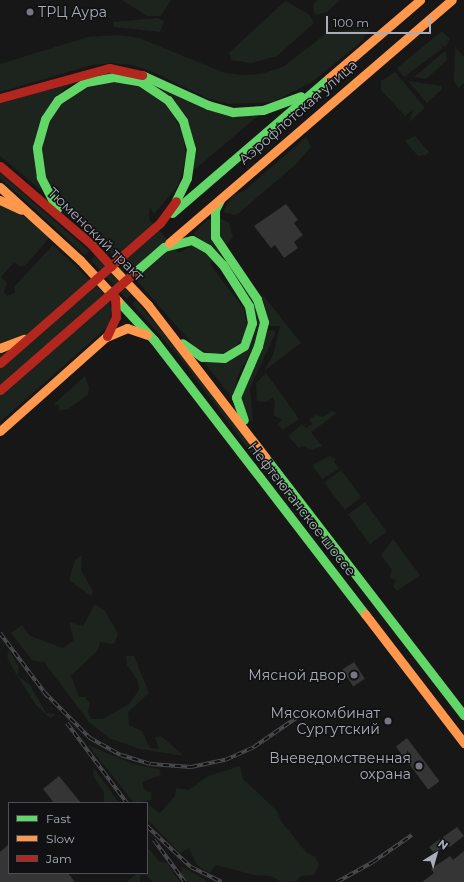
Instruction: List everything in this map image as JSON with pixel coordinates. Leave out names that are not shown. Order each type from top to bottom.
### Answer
[{"type":"main road","name":"Аэрофлотская улица","points":[[160,223],[313,90],[420,0]]},
{"type":"main road","name":"Аэрофлотская улица","points":[[0,390],[164,247],[176,240],[232,187],[452,0]]},
{"type":"main road","points":[[0,98],[88,72],[109,68],[140,74],[208,105],[233,112],[263,110],[313,90]]},
{"type":"main road","points":[[0,363],[160,223],[176,201],[187,178],[191,157],[188,135],[179,114],[163,95],[134,80],[114,77],[92,80],[68,92],[54,105],[39,133],[37,156],[41,177],[65,220]]},
{"type":"main road","name":"Тюменский тракт","points":[[0,166],[65,220],[128,282],[167,329]]},
{"type":"main road","points":[[0,187],[48,230],[114,296],[116,317],[106,337]]},
{"type":"main road","points":[[232,187],[215,210],[213,221],[215,237],[257,299],[264,322],[262,334],[241,378],[236,398],[240,411],[254,439]]},
{"type":"main road","points":[[0,200],[22,210],[48,230]]},
{"type":"main road","points":[[167,329],[202,357],[215,359],[238,352],[247,341],[252,323],[249,306],[218,260],[199,242],[176,240]]},
{"type":"main road","name":"Нефтеюганское шоссе","points":[[114,296],[154,340],[464,743]]},
{"type":"main road","points":[[0,431],[106,337],[127,328],[138,330],[154,340]]},
{"type":"main road","name":"Нефтеюганское шоссе","points":[[167,329],[254,439],[464,714]]},
{"type":"main road","points":[[0,348],[29,337]]},
{"type":"shaded area","points":[[122,0],[171,0],[161,16],[147,16]]},
{"type":"shaded area","points":[[317,0],[340,0],[327,12],[315,15],[313,5]]},
{"type":"shaded area","points":[[285,1],[309,14],[314,23],[277,56],[251,63],[231,60],[229,53]]},
{"type":"shaded area","points":[[157,18],[164,21],[160,32],[114,27],[113,22]]},
{"type":"shaded area","points":[[371,28],[360,43],[312,82],[273,102],[228,104],[207,98],[153,72],[132,65],[111,63],[92,65],[0,92],[0,64],[88,37],[118,35],[139,38],[225,73],[244,75],[261,74],[283,67],[327,33]]},
{"type":"shaded area","points":[[442,31],[450,39],[445,47],[440,43],[443,48],[404,77],[397,68]]},
{"type":"shaded area","points":[[455,47],[464,57],[464,83],[459,88],[454,82]]},
{"type":"shaded area","points":[[445,51],[447,60],[426,79],[414,77]]},
{"type":"shaded area","points":[[395,72],[425,108],[409,122],[413,110],[405,116],[381,90],[381,81]]},
{"type":"shaded area","points":[[94,74],[65,88],[42,116],[34,144],[41,190],[0,156],[0,102]]},
{"type":"shaded area","points":[[118,81],[143,88],[157,96],[168,106],[183,133],[186,159],[178,186],[154,214],[150,207],[149,219],[179,253],[193,245],[196,238],[194,233],[207,220],[218,217],[229,223],[233,237],[210,264],[244,309],[247,326],[242,341],[228,352],[212,354],[195,347],[125,267],[60,204],[45,177],[42,146],[49,121],[57,107],[67,96],[93,84]]},
{"type":"shaded area","points":[[408,81],[442,86],[441,90],[427,103]]},
{"type":"shaded area","points":[[157,86],[229,114],[259,115],[193,171],[194,146],[187,121],[173,98]]},
{"type":"shaded area","points":[[415,136],[429,152],[426,155],[418,156],[405,141]]},
{"type":"shaded area","points":[[306,137],[311,147],[296,164],[239,213],[234,215],[223,212],[233,195],[244,191]]},
{"type":"shaded area","points":[[0,173],[89,251],[85,255],[0,178]]},
{"type":"shaded area","points":[[0,204],[28,219],[49,238],[25,266],[19,266],[14,262],[1,277],[7,283],[4,292],[7,296],[15,293],[14,287],[53,245],[105,294],[112,310],[109,324],[103,331],[0,422]]},
{"type":"shaded area","points":[[95,256],[131,295],[127,299],[91,260]]},
{"type":"shaded area","points":[[242,288],[253,301],[260,318],[259,336],[238,375],[233,399],[204,362],[233,359],[253,338],[256,318]]},
{"type":"shaded area","points":[[262,294],[301,343],[264,371],[273,355],[280,326],[269,326]]},
{"type":"shaded area","points":[[136,300],[182,356],[291,499],[288,502],[180,358],[132,304]]},
{"type":"shaded area","points":[[268,330],[275,331],[275,334],[250,388],[253,423],[245,412],[241,395]]},
{"type":"shaded area","points":[[266,373],[299,419],[283,430],[278,424],[282,420],[273,415],[275,402],[273,397],[266,402],[257,401],[256,383]]},
{"type":"shaded area","points":[[85,376],[89,388],[88,395],[68,409],[59,411],[59,406],[54,404]]},
{"type":"shaded area","points":[[332,411],[337,413],[311,432],[322,446],[310,450],[304,446],[299,448],[288,436],[302,424],[306,428],[312,424],[309,419],[316,415],[323,417]]},
{"type":"shaded area","points":[[330,456],[337,459],[334,461],[339,469],[322,479],[312,465]]},
{"type":"shaded area","points":[[341,470],[361,497],[345,510],[324,483]]},
{"type":"shaded area","points":[[365,502],[387,532],[370,544],[348,514]]},
{"type":"shaded area","points":[[393,539],[420,575],[397,591],[393,586],[396,581],[390,577],[392,570],[381,555]]},
{"type":"shaded area","points":[[82,555],[81,570],[93,591],[91,596],[69,580],[75,560]]},
{"type":"shaded area","points":[[95,604],[105,611],[118,634],[114,644],[100,642],[98,650],[71,676],[79,697],[85,697],[90,704],[88,712],[91,719],[103,719],[129,704],[139,690],[138,681],[127,665],[126,656],[134,656],[149,693],[128,712],[129,725],[142,731],[150,748],[159,749],[155,737],[161,736],[184,756],[140,749],[109,738],[89,722],[44,662],[33,661],[11,633],[22,625],[30,636],[63,648],[74,640],[69,622],[83,626]]},
{"type":"shaded area","points":[[9,651],[19,666],[18,676],[30,685],[46,713],[56,714],[50,718],[36,705],[13,669],[7,656]]},
{"type":"shaded area","points":[[88,745],[133,764],[159,769],[161,775],[142,782],[144,789],[151,793],[151,800],[133,802]]},
{"type":"shaded area","points":[[240,766],[243,779],[277,811],[281,821],[306,852],[315,857],[319,865],[314,875],[301,876],[297,881],[281,882],[271,876],[254,875],[216,865],[210,873],[197,865],[189,848],[180,853],[148,820],[148,805],[160,813],[175,796],[176,788],[189,790],[208,776]]},
{"type":"shaded area","points":[[94,768],[118,802],[104,802],[104,792],[93,776]]},
{"type":"shaded area","points":[[148,848],[159,861],[167,863],[180,882],[152,882],[146,875],[140,875],[140,882],[127,882],[136,874],[148,874]]},
{"type":"shaded area","points":[[181,866],[204,879],[206,882],[187,882],[182,875]]},
{"type":"building","points":[[286,204],[298,220],[294,223],[303,235],[294,242],[298,248],[284,258],[275,245],[271,248],[254,226]]},
{"type":"building","name":"Мясной двор","points":[[354,662],[365,679],[353,686],[342,670]]},
{"type":"building","name":"Вневедомственная охрана","points":[[407,738],[439,781],[428,790],[396,746]]},
{"type":"building","points":[[59,776],[80,802],[53,802],[43,789]]},
{"type":"building","points":[[457,827],[464,836],[451,846],[433,852],[429,847]]},
{"type":"building","points":[[8,845],[8,874],[69,874],[75,882],[0,882],[0,852]]},
{"type":"building","points":[[464,851],[464,882],[422,882],[434,873],[431,869],[450,856],[453,860]]},
{"type":"railway","points":[[0,633],[48,697]]},
{"type":"railway","points":[[45,693],[90,738],[121,755],[151,764],[191,767],[225,760],[254,747],[296,718]]},
{"type":"railway","points":[[67,723],[126,802]]},
{"type":"railway","points":[[148,827],[191,867],[222,882]]},
{"type":"railway","points":[[337,882],[373,862],[412,835]]},
{"type":"railway","points":[[154,840],[185,882]]},
{"type":"traffic: fast","points":[[142,75],[208,105],[233,112],[263,110],[301,96]]},
{"type":"traffic: fast","points":[[57,209],[41,177],[37,147],[45,119],[58,100],[86,82],[114,77],[141,82],[168,100],[183,121],[191,149],[187,178],[176,201]]},
{"type":"traffic: fast","points":[[172,213],[329,78]]},
{"type":"traffic: fast","points":[[220,200],[215,210],[215,237],[257,299],[264,322],[258,346],[236,397],[244,420]]},
{"type":"traffic: fast","points":[[134,273],[164,247],[192,240],[208,249],[223,265],[249,306],[252,323],[244,346],[224,358],[202,357],[182,343]]},
{"type":"traffic: fast","points":[[118,301],[154,340],[365,614]]},
{"type":"traffic: fast","points":[[265,457],[464,715]]},
{"type":"traffic: slow","points":[[329,78],[420,0]]},
{"type":"traffic: slow","points":[[169,243],[452,0]]},
{"type":"traffic: slow","points":[[0,187],[80,260],[118,301]]},
{"type":"traffic: slow","points":[[0,200],[21,210]]},
{"type":"traffic: slow","points":[[111,266],[148,305],[265,457]]},
{"type":"traffic: slow","points":[[0,431],[106,337],[127,328],[147,335]]},
{"type":"traffic: slow","points":[[0,348],[24,339]]},
{"type":"traffic: slow","points":[[365,614],[464,743]]},
{"type":"traffic: jam","points":[[0,98],[109,68],[142,75]]},
{"type":"traffic: jam","points":[[0,166],[91,244],[111,266]]},
{"type":"traffic: jam","points":[[0,363],[160,223],[176,201]]},
{"type":"traffic: jam","points":[[0,390],[134,273]]},
{"type":"traffic: jam","points":[[107,336],[116,317],[115,297]]},
{"type":"place","name":"ТРЦ Аура","points":[[30,12]]},
{"type":"place","name":"Мясной двор","points":[[354,675]]},
{"type":"place","name":"Мясокомбинат Сургутский","points":[[388,721]]},
{"type":"place","name":"Вневедомственная охрана","points":[[419,766]]}]
